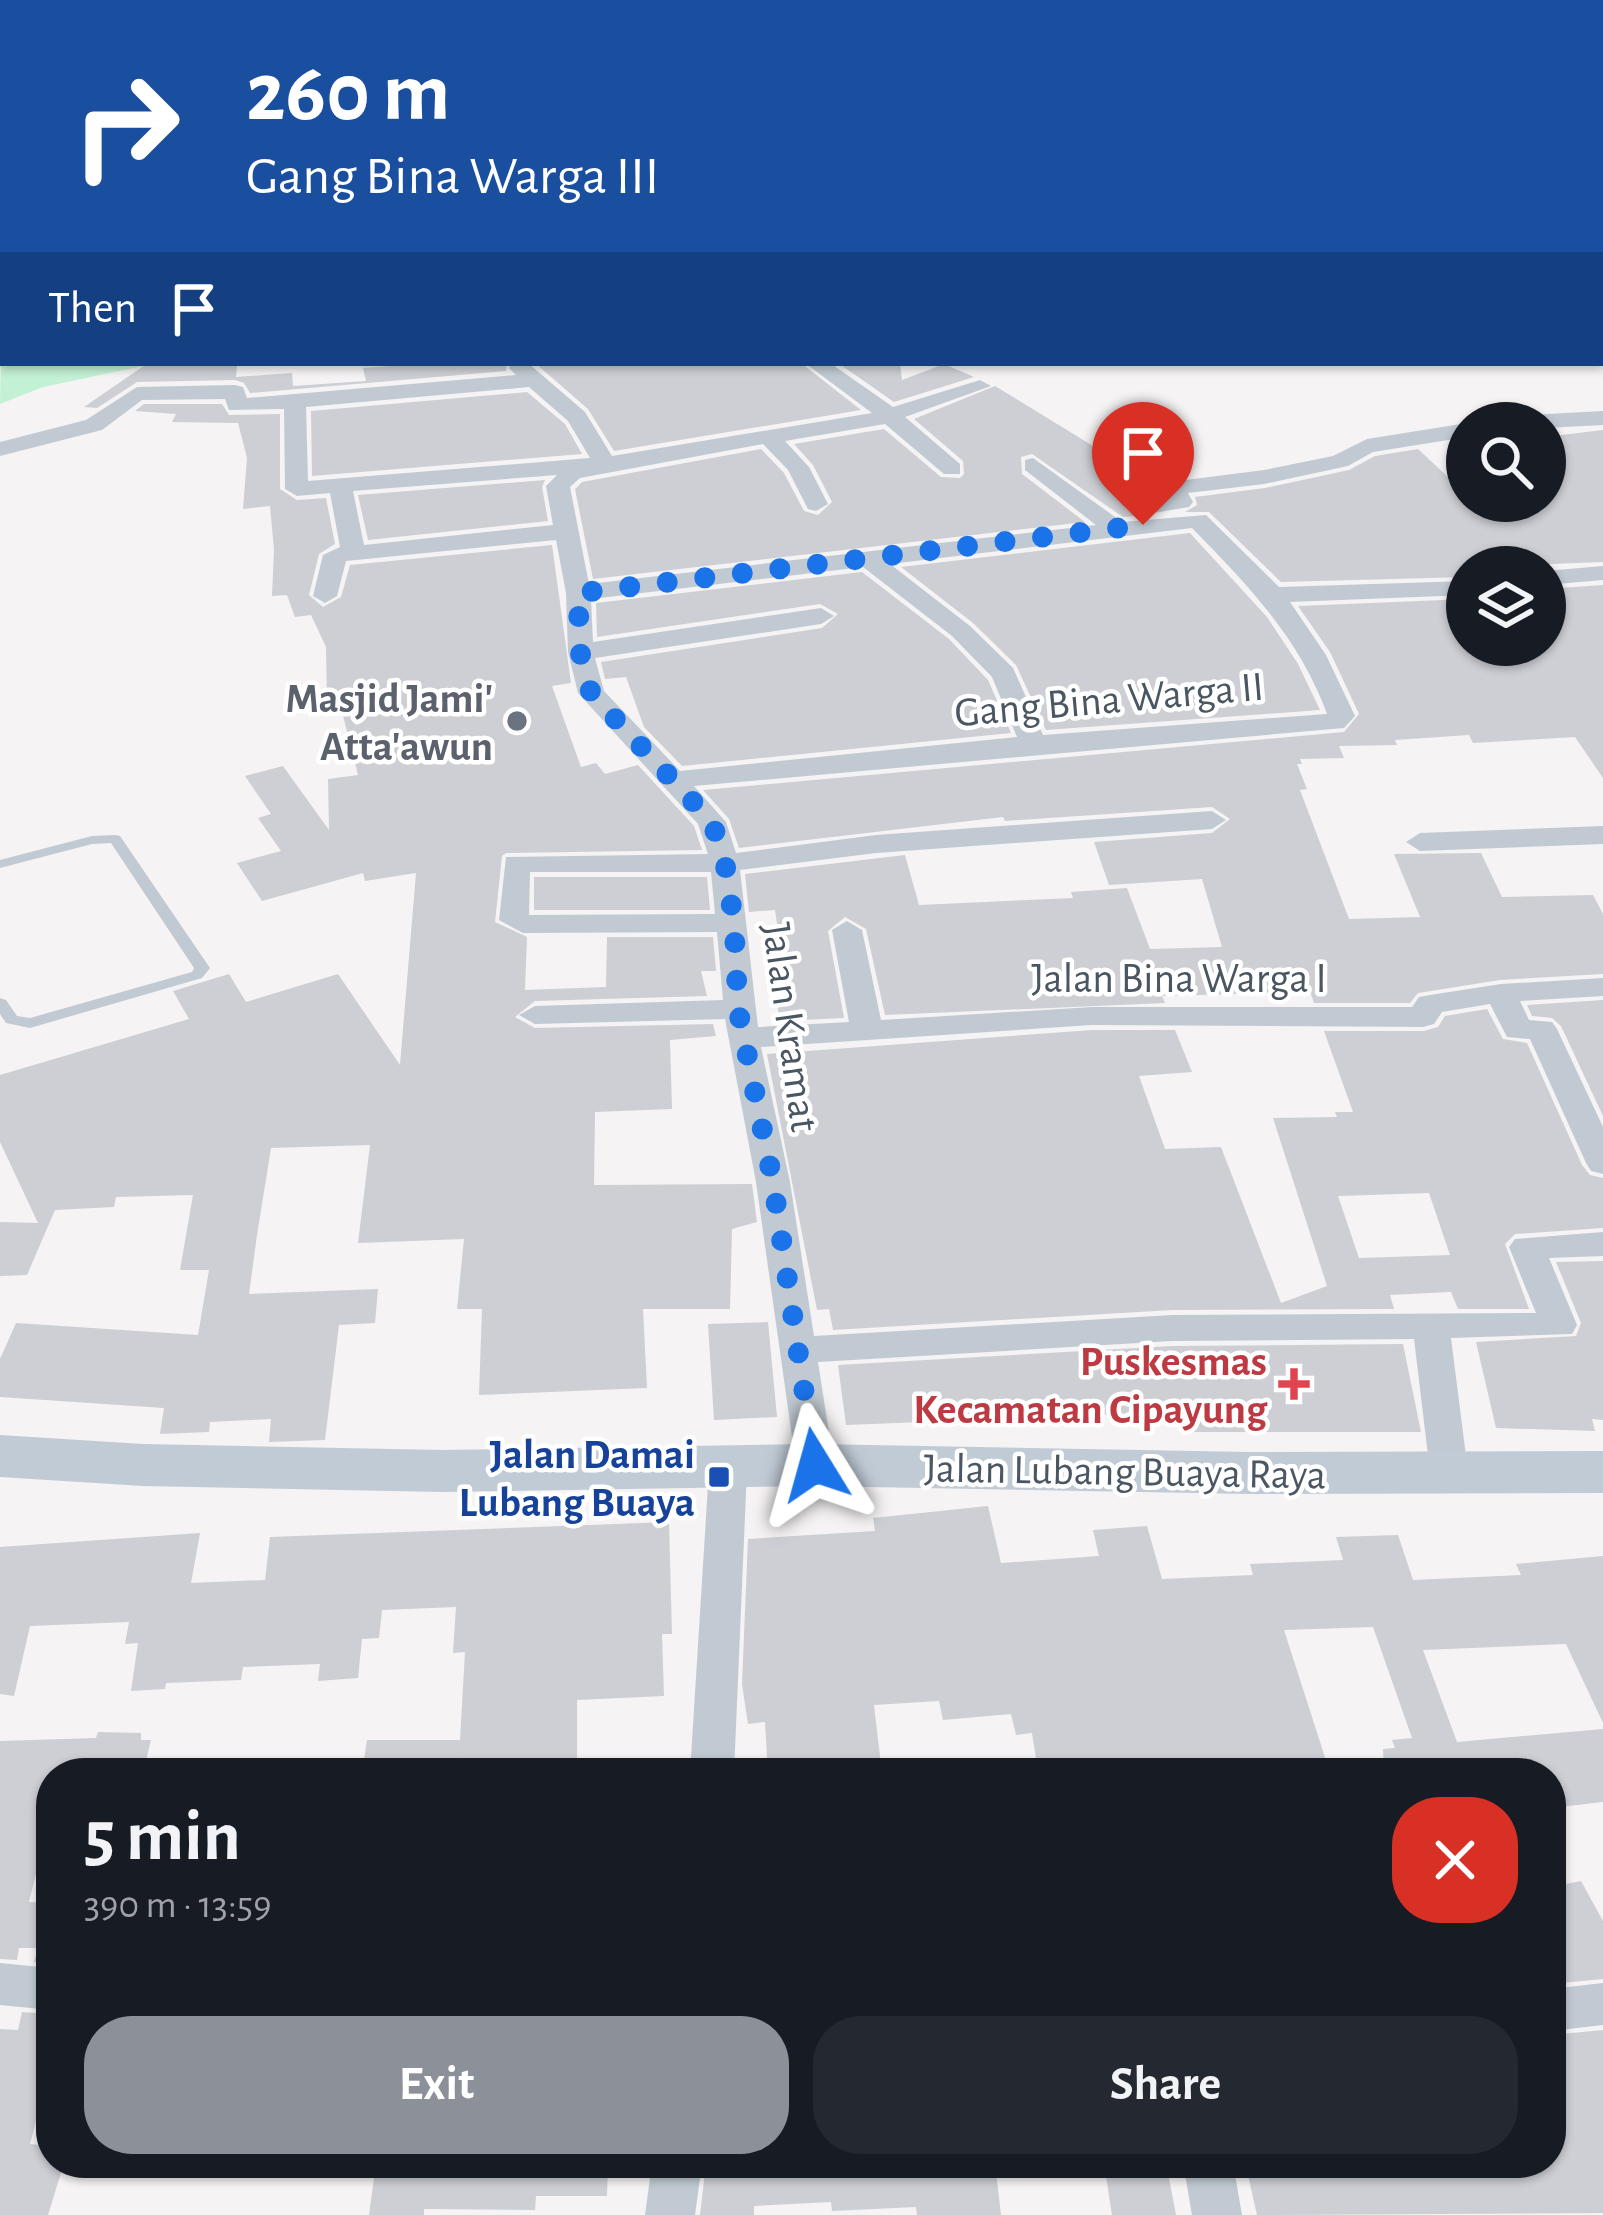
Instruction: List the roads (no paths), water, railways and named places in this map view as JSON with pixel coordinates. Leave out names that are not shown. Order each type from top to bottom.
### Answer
[{"type":"main road","name":"Jalan Lubang Buaya Raya","points":[[0,1456],[143,1465],[418,1470],[815,1465],[1603,1472]]},
{"type":"street","points":[[295,403],[296,488],[605,464],[577,417],[518,366]]},
{"type":"street","points":[[820,366],[952,469]]},
{"type":"street","points":[[0,449],[89,427],[126,398],[144,393],[235,392],[237,405],[534,380]]},
{"type":"street","name":"Jalan Kramat","points":[[815,1465],[773,1182],[741,1024],[725,863],[712,822],[591,693],[580,652],[578,593],[559,486],[572,473],[605,464],[886,414],[980,386]]},
{"type":"street","points":[[1566,420],[1603,418]]},
{"type":"street","points":[[578,593],[1143,525],[1136,511],[1181,502],[1174,491],[1178,487],[1264,477],[1340,461],[1367,446],[1446,433]]},
{"type":"street","points":[[769,438],[798,467],[816,504]]},
{"type":"street","points":[[1033,465],[1115,528]]},
{"type":"street","points":[[341,487],[352,553]]},
{"type":"street","points":[[936,519],[975,544]]},
{"type":"street","name":"Gang Bina Warga II","points":[[674,780],[1034,744],[1342,720],[1313,655],[1272,595],[1203,521],[1143,525]]},
{"type":"street","points":[[325,596],[333,556],[569,531]]},
{"type":"street","points":[[867,557],[961,631],[1004,674],[1034,744]]},
{"type":"street","points":[[1566,576],[1603,573]]},
{"type":"street","points":[[1272,595],[1446,589]]},
{"type":"street","points":[[580,652],[821,616]]},
{"type":"street","points":[[734,923],[523,924],[514,920],[516,863],[725,863],[875,844],[1212,820]]},
{"type":"street","points":[[1420,842],[1603,836]]},
{"type":"street","points":[[847,930],[867,1031]]},
{"type":"street","name":"Jalan Bina Warga I","points":[[535,1016],[867,1031],[1092,1016],[1423,1017],[1430,1004],[1501,993],[1603,987]]},
{"type":"street","points":[[1501,993],[1518,1030],[1541,1029],[1603,1163]]},
{"type":"street","points":[[800,1350],[1172,1328],[1559,1325],[1527,1247],[1603,1244]]},
{"type":"street","points":[[1431,1329],[1449,1472]]},
{"type":"street","points":[[713,1758],[728,1469]]},
{"type":"street","points":[[0,1984],[36,1988]]},
{"type":"street","points":[[1566,2008],[1603,2004]]},
{"type":"street","points":[[670,2215],[675,2178]]},
{"type":"street","points":[[1211,2178],[1217,2215]]},
{"type":"lane","points":[[0,864],[92,840],[115,839],[202,968],[197,975],[30,1023],[12,1020],[0,1004]]},
{"type":"place","name":"Masjid Jami' Atta'awun","points":[[517,721]]},
{"type":"place","name":"Puskesmas Kecamatan Cipayung","points":[[1294,1384]]},
{"type":"place","name":"Jalan Damai Lubang Buaya","points":[[719,1477]]}]
